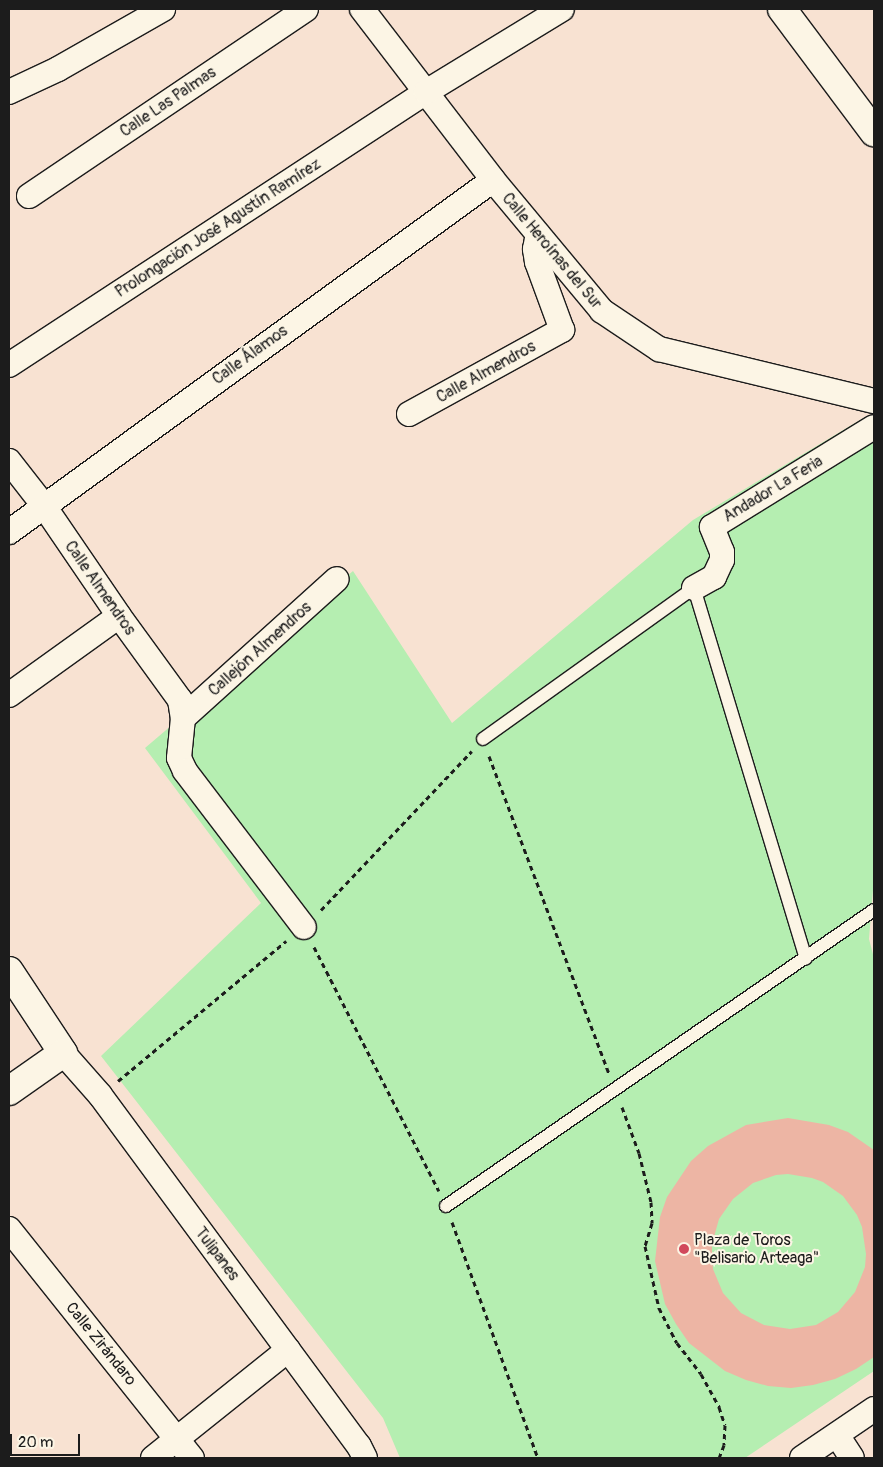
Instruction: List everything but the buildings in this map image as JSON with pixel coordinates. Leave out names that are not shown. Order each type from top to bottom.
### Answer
[{"type":"street","points":[[9,92],[58,69],[163,9]]},
{"type":"street","name":"Calle Las Palmas","points":[[29,196],[306,9]]},
{"type":"street","name":"Calle Heroínas del Sur","points":[[362,9],[493,180],[602,311],[660,349],[874,401]]},
{"type":"street","name":"Prolongación José Agustín Ramírez","points":[[9,364],[426,92],[562,9]]},
{"type":"street","points":[[782,9],[874,132]]},
{"type":"street","name":"Calle Álamos","points":[[9,532],[493,180]]},
{"type":"street","name":"Calle Almendros","points":[[409,414],[562,330],[537,262],[535,249],[538,234]]},
{"type":"street","name":"Andador La Feria","points":[[694,588],[714,577],[722,560],[722,552],[712,527],[874,427]]},
{"type":"street","name":"Calle Almendros","points":[[9,461],[44,506],[119,616],[180,700],[183,718]]},
{"type":"street","name":"Callejón Almendros","points":[[183,718],[337,579]]},
{"type":"street","points":[[9,695],[119,616]]},
{"type":"street","points":[[183,718],[179,758],[186,771],[304,927]]},
{"type":"street","points":[[9,971],[64,1053],[9,1091]]},
{"type":"street","name":"Tulipanes","points":[[64,1053],[100,1095],[359,1446],[365,1458]]},
{"type":"street","name":"Calle Zirándaro","points":[[9,1229],[192,1458]]},
{"type":"street","points":[[153,1458],[288,1350]]},
{"type":"street","points":[[802,1458],[874,1409]]},
{"type":"street","points":[[837,1435],[852,1458]]},
{"type":"lane","points":[[483,740],[694,588],[806,958]]},
{"type":"lane","points":[[446,1206],[874,910]]},
{"type":"path","points":[[100,1095],[304,927],[483,740]]},
{"type":"path","points":[[304,927],[446,1206],[538,1458]]},
{"type":"green space","points":[[865,417],[874,426],[874,878],[869,939],[874,958],[874,1371],[745,1458],[400,1458],[383,1418],[101,1056],[261,903],[145,748],[353,571],[452,723],[693,520]]},
{"type":"place","name":"Plaza de Toros \"Belisario Arteaga\"","points":[[684,1249]]}]
